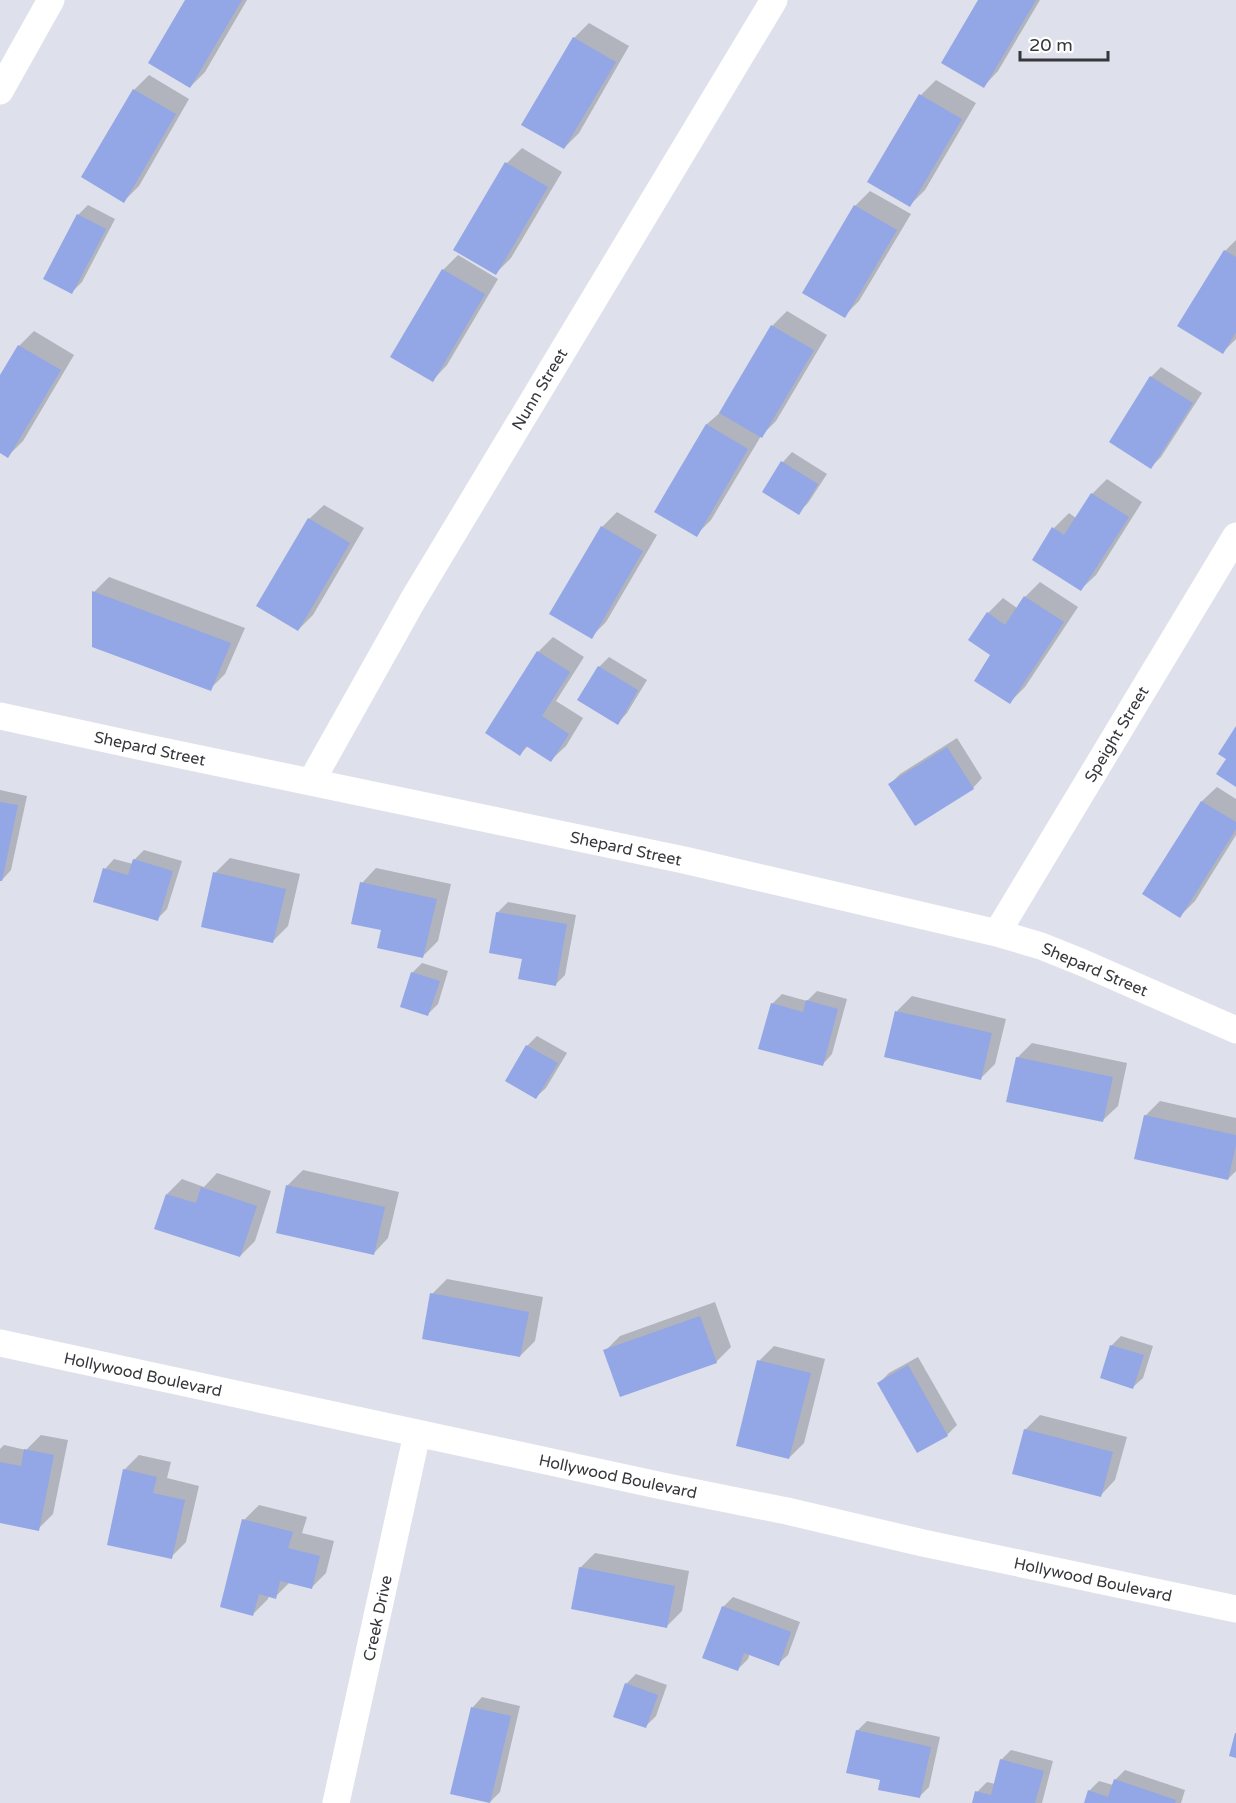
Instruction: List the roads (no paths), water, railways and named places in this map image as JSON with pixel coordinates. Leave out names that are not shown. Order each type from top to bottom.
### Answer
[{"type":"street","points":[[0,91],[51,0]]},
{"type":"street","name":"Nunn Street","points":[[310,782],[413,600],[774,0]]},
{"type":"street","name":"Speight Street","points":[[997,933],[1236,536]]},
{"type":"street","name":"Shepard Street","points":[[0,716],[684,860],[997,933],[1041,945],[1236,1030]]},
{"type":"street","name":"Hollywood Boulevard","points":[[0,1343],[1236,1609]]},
{"type":"street","name":"Creek Drive","points":[[336,1803],[417,1434]]}]
